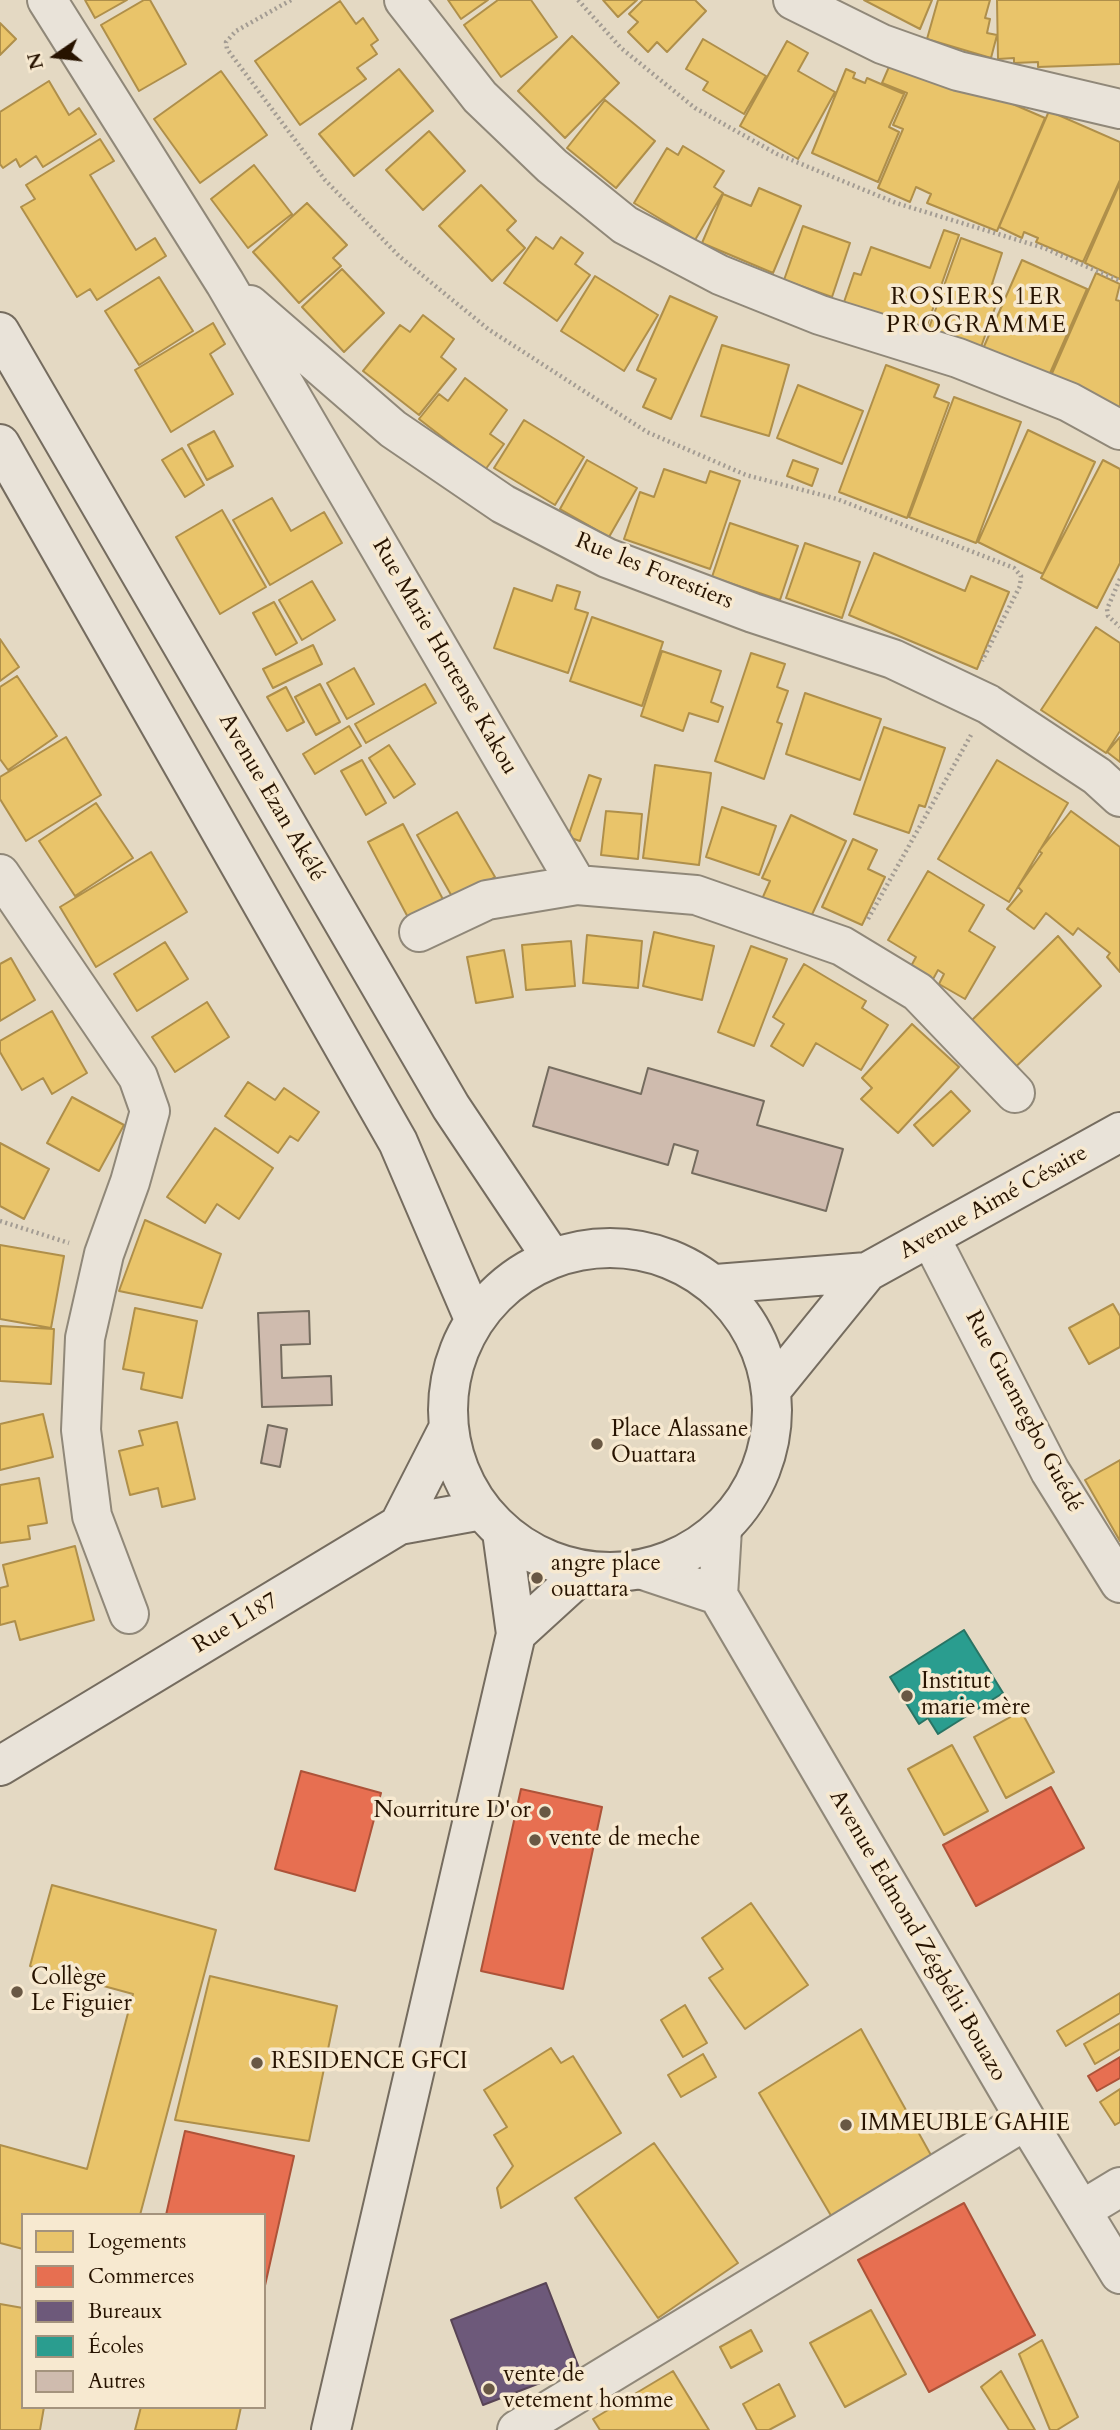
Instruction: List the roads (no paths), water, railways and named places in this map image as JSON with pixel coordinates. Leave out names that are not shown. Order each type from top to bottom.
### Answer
[{"type":"street","name":"Rue Marie Hortense Kakou","points":[[47,0],[225,283],[577,885]]},
{"type":"street","points":[[404,0],[480,97],[552,166],[625,225],[720,275],[820,315],[958,358],[1069,402],[1120,430]]},
{"type":"street","points":[[793,0],[882,44],[958,71],[1120,109]]},
{"type":"street","name":"Rue les Forestiers","points":[[225,283],[393,429],[503,504],[607,558],[753,613],[893,659],[977,698],[1097,776],[1120,797]]},
{"type":"street","name":"Avenue Ezan Akélé","points":[[0,332],[451,1107],[552,1258]]},
{"type":"street","points":[[0,444],[398,1142],[474,1319]]},
{"type":"street","points":[[1,876],[146,1093],[150,1111],[104,1254],[85,1338],[80,1430],[92,1516],[129,1614]]},
{"type":"street","points":[[419,932],[487,900],[577,885],[696,895],[774,919],[850,951],[918,992],[1015,1093]]},
{"type":"street","name":"Avenue Aimé Césaire","points":[[772,1389],[867,1272],[1120,1132]]},
{"type":"street","name":"Rue Guemegbo Guédé","points":[[931,1238],[1050,1471],[1120,1583]]},
{"type":"street","points":[[597,1248],[658,1252],[716,1284],[754,1331],[772,1389],[773,1427],[764,1465],[747,1499],[722,1529],[686,1555],[642,1570],[585,1571],[541,1558],[492,1521],[459,1472],[448,1429],[451,1371],[474,1319],[505,1283],[552,1258],[597,1248]]},
{"type":"street","name":"Avenue Aimé Césaire","points":[[716,1284],[867,1272]]},
{"type":"street","points":[[398,1525],[448,1429]]},
{"type":"street","points":[[331,2430],[516,1634],[492,1521]]},
{"type":"street","name":"Rue L187","points":[[0,1766],[398,1525],[492,1521]]},
{"type":"street","points":[[642,1570],[718,1595],[722,1529]]},
{"type":"street","points":[[516,1634],[585,1571]]},
{"type":"street","name":"Avenue Edmond Zégbéhi Bouazo","points":[[718,1595],[1026,2120],[1120,2274]]},
{"type":"street","points":[[517,2430],[1026,2120]]},
{"type":"street","points":[[1082,2210],[1120,2187]]},
{"type":"place","name":"Place Alassane Ouattara","points":[[597,1444]]},
{"type":"place","name":"angre place ouattara","points":[[537,1578]]},
{"type":"place","name":"Institut marie mère","points":[[907,1696]]},
{"type":"place","name":"Nourriture D'or","points":[[545,1812]]},
{"type":"place","name":"vente de meche","points":[[535,1840]]},
{"type":"place","name":"Collège Le Figuier","points":[[17,1992]]},
{"type":"place","name":"RESIDENCE GFCI","points":[[257,2063]]},
{"type":"place","name":"IMMEUBLE GAHIE","points":[[846,2125]]},
{"type":"place","name":"vente de vetement homme","points":[[489,2389]]},
{"type":"district","name":"ROSIERS 1ER PROGRAMME","points":[[977,312]]}]
